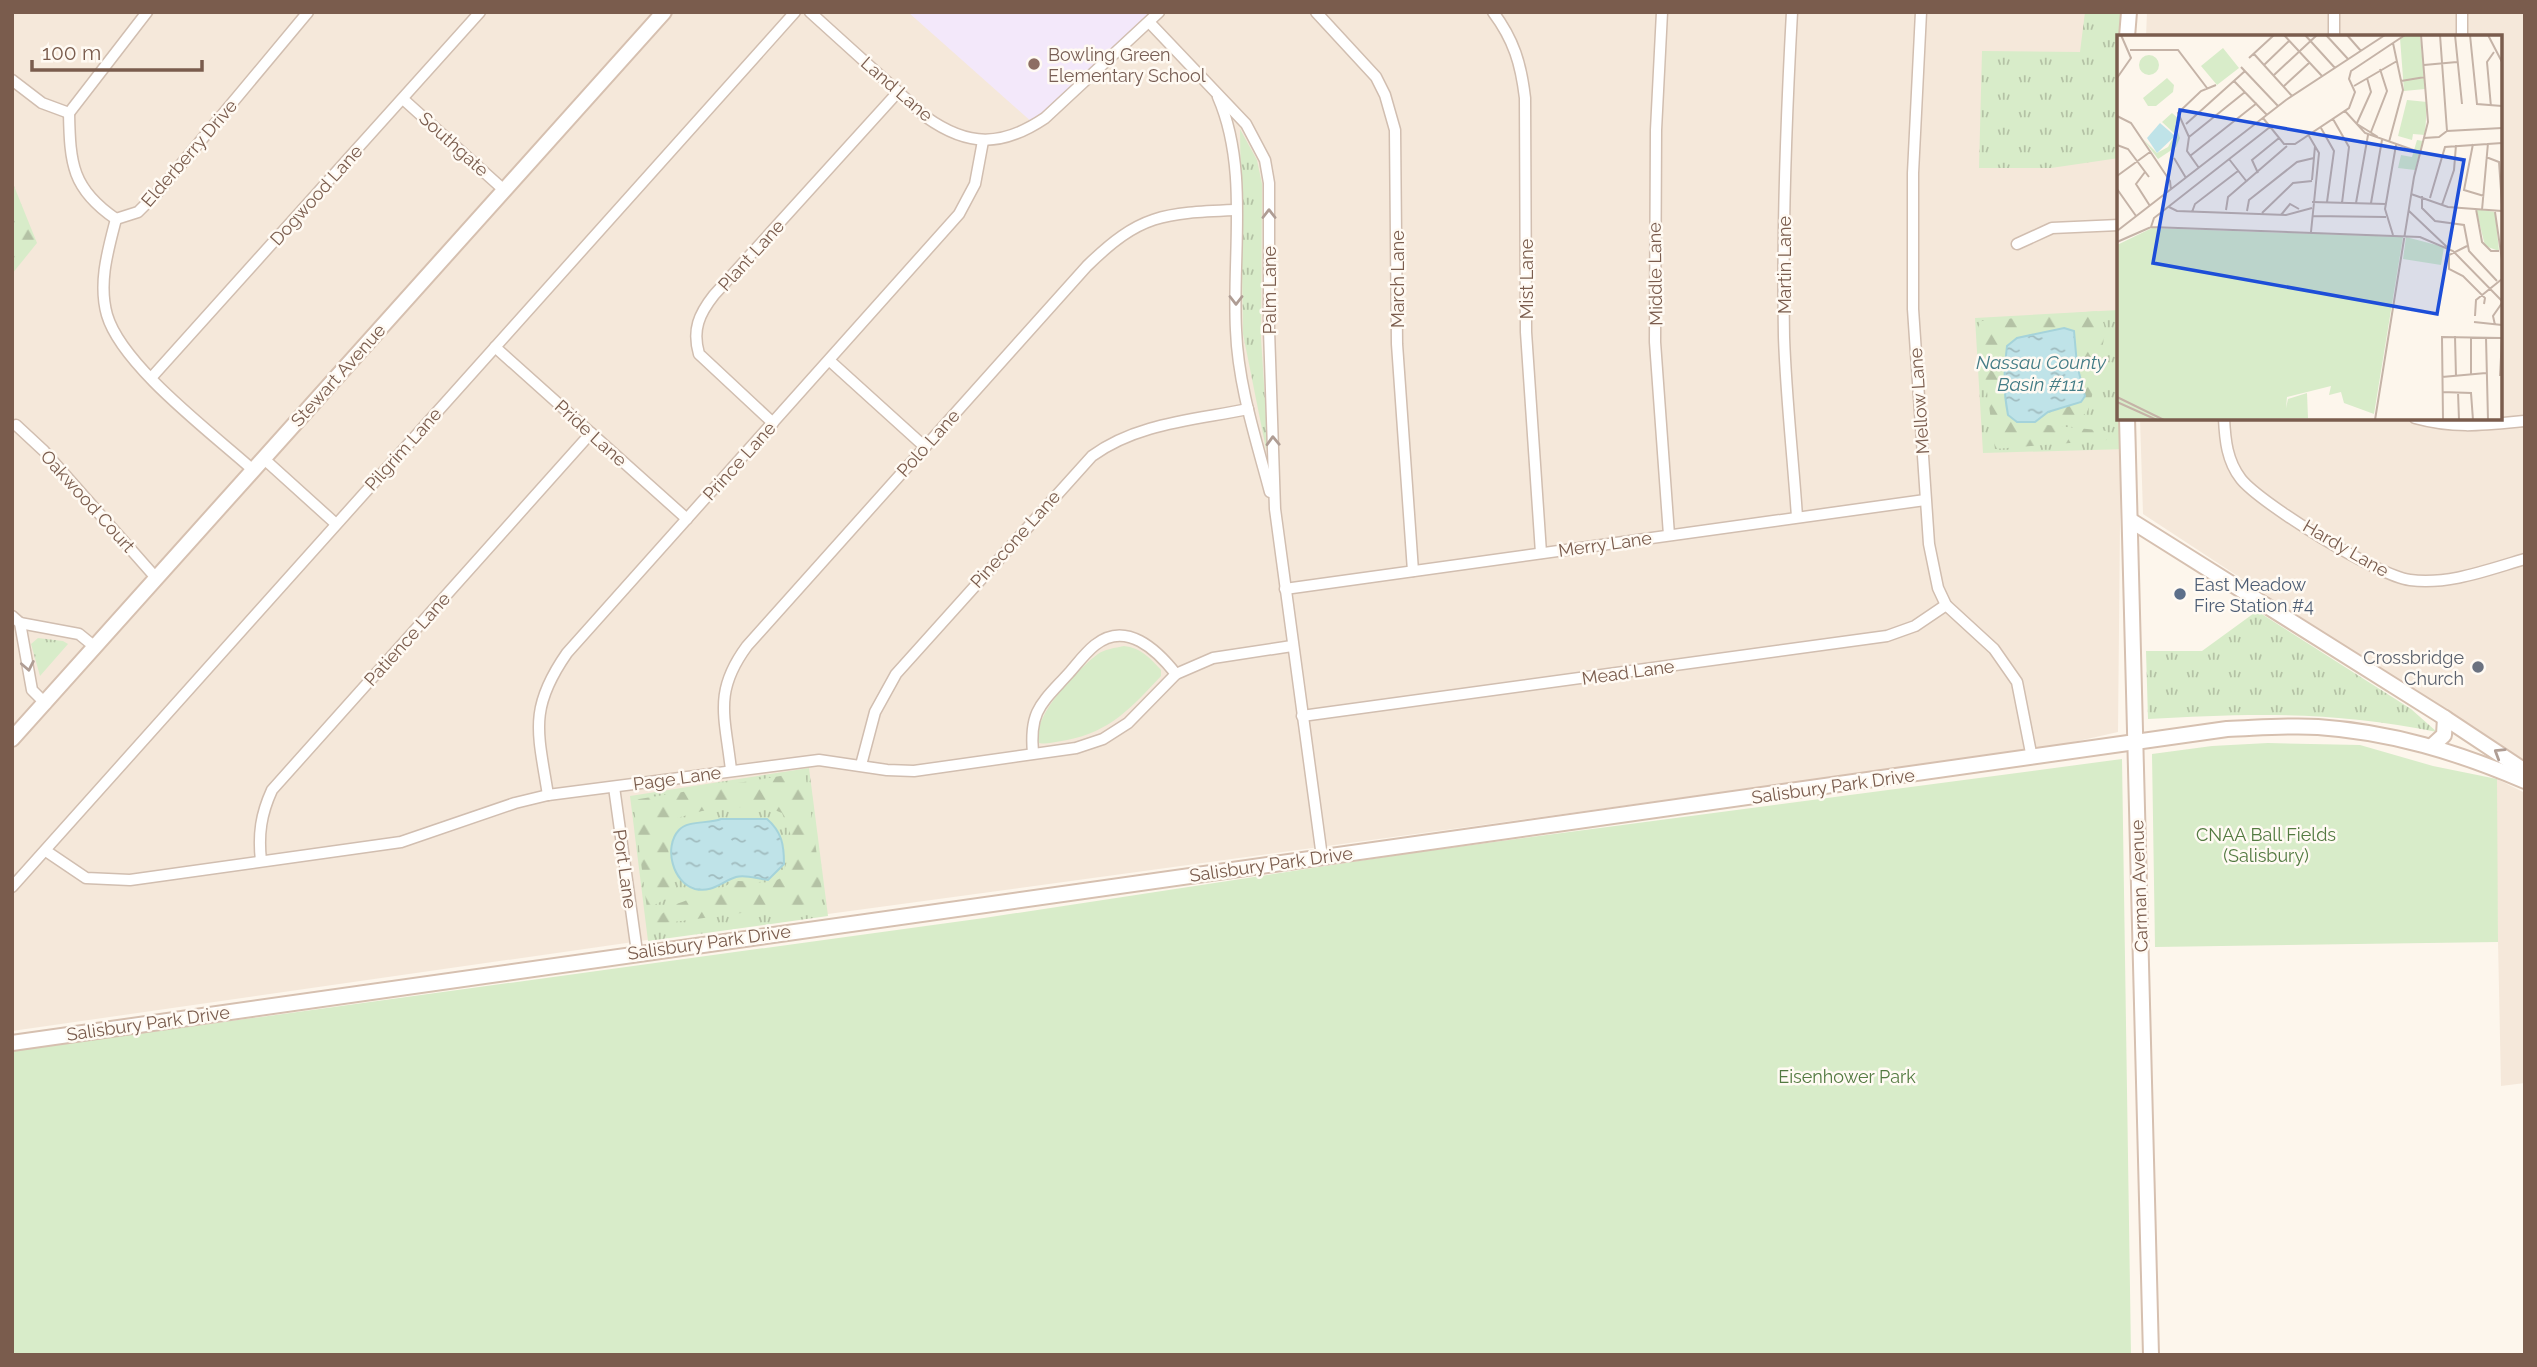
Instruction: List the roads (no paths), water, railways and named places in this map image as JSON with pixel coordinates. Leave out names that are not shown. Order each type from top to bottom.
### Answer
[{"type":"main road","name":"Stewart Avenue","points":[[12,739],[664,12]]},
{"type":"main road","points":[[2127,35],[2130,12]]},
{"type":"main road","name":"Carman Avenue","points":[[2127,420],[2151,1355]]},
{"type":"main road","points":[[2130,520],[2525,771]]},
{"type":"main road","points":[[2432,746],[2444,735],[2445,718]]},
{"type":"main road","name":"Salisbury Park Drive","points":[[12,1043],[637,952],[2227,729],[2315,727],[2405,739],[2466,756],[2525,780]]},
{"type":"street","points":[[147,12],[69,113],[69,138],[82,189],[96,205],[116,219],[104,273],[107,314],[126,354],[253,470]]},
{"type":"street","name":"Elderberry Drive","points":[[116,219],[138,212],[158,192],[308,12]]},
{"type":"street","name":"Dogwood Lane","points":[[152,378],[480,12]]},
{"type":"street","name":"Pilgrim Lane","points":[[12,887],[795,12]]},
{"type":"street","name":"Land Lane","points":[[810,12],[898,92],[946,131],[983,141],[1026,131],[1045,118],[1159,12]]},
{"type":"street","name":"March Lane","points":[[1316,12],[1376,77],[1392,114],[1396,153],[1397,344],[1413,571]]},
{"type":"street","name":"Mist Lane","points":[[1493,12],[1509,34],[1520,61],[1525,98],[1526,332],[1541,553]]},
{"type":"street","name":"Middle Lane","points":[[1662,12],[1656,130],[1655,342],[1669,536]]},
{"type":"street","name":"Martin Lane","points":[[1793,12],[1784,154],[1783,259],[1784,340],[1797,517]]},
{"type":"street","name":"Mellow Lane","points":[[1921,12],[1913,173],[1913,295],[1932,568],[1946,605],[1994,649],[2011,671],[2021,696],[2032,758]]},
{"type":"street","points":[[2334,12],[2334,35]]},
{"type":"street","points":[[2462,12],[2462,35]]},
{"type":"street","name":"Palm Lane","points":[[1149,22],[1214,88],[1256,136],[1265,160],[1269,183],[1269,330],[1275,509],[1322,857]]},
{"type":"street","points":[[12,80],[42,103],[69,113]]},
{"type":"street","name":"Palm Lane","points":[[1214,88],[1233,136],[1236,331],[1248,408],[1275,509]]},
{"type":"street","name":"Plant Lane","points":[[773,424],[699,354],[695,339],[698,319],[714,295],[898,92]]},
{"type":"street","name":"Southgate","points":[[403,99],[504,190]]},
{"type":"street","name":"Prince Lane","points":[[548,795],[538,725],[548,680],[567,653],[830,360],[970,199],[980,164],[983,141]]},
{"type":"street","name":"Polo Lane","points":[[732,770],[723,701],[730,668],[925,447],[1114,239],[1157,216],[1235,210]]},
{"type":"street","points":[[2017,244],[2052,228],[2117,225]]},
{"type":"street","name":"Pride Lane","points":[[495,347],[687,519]]},
{"type":"street","points":[[830,360],[925,447]]},
{"type":"street","name":"Pinecone Lane","points":[[861,765],[875,712],[896,674],[1092,456],[1108,444],[1138,431],[1248,408]]},
{"type":"street","name":"Hardy Lane","points":[[2224,420],[2228,454],[2242,480],[2262,498],[2372,567],[2407,580],[2435,582],[2525,559]]},
{"type":"street","points":[[2423,420],[2446,426],[2465,427],[2525,421]]},
{"type":"street","name":"Oakwood Court","points":[[16,425],[44,451],[157,579]]},
{"type":"street","name":"Patience Lane","points":[[261,860],[260,827],[263,809],[272,790],[591,433]]},
{"type":"street","points":[[264,458],[336,523]]},
{"type":"street","name":"Merry Lane","points":[[1285,589],[1926,499]]},
{"type":"street","name":"Mead Lane","points":[[1302,716],[1887,636],[1914,626],[1946,605]]},
{"type":"street","points":[[46,704],[32,690],[16,620],[79,634],[94,647]]},
{"type":"street","points":[[1033,753],[1031,733],[1036,709],[1095,644],[1110,638],[1138,639],[1159,653],[1176,674]]},
{"type":"street","name":"Page Lane","points":[[46,851],[86,878],[107,881],[401,842],[515,803],[548,795],[819,760],[914,771],[1076,748],[1103,739],[1128,723],[1176,674],[1213,658],[1292,646]]},
{"type":"street","name":"Port Lane","points":[[614,787],[637,952]]},
{"type":"water","name":"Nassau County Basin #111","points":[[2064,328],[2074,331],[2077,365],[2085,396],[2081,402],[2048,412],[2035,422],[2017,422],[2008,415],[2006,406],[2007,346],[2017,338]]},
{"type":"water","points":[[721,819],[767,819],[781,839],[784,864],[768,880],[740,876],[706,890],[687,885],[681,880],[673,864],[671,855],[674,837],[688,825]]},
{"type":"place","name":"Bowling Green Elementary School","points":[[1034,64]]},
{"type":"place","name":"East Meadow Fire Station #4","points":[[2180,594]]},
{"type":"place","name":"Crossbridge Church","points":[[2478,667]]},
{"type":"park label","name":"CNAA Ball Fields (Salisbury)","points":[[2266,844]]},
{"type":"park label","name":"Eisenhower Park","points":[[1847,1076]]}]
